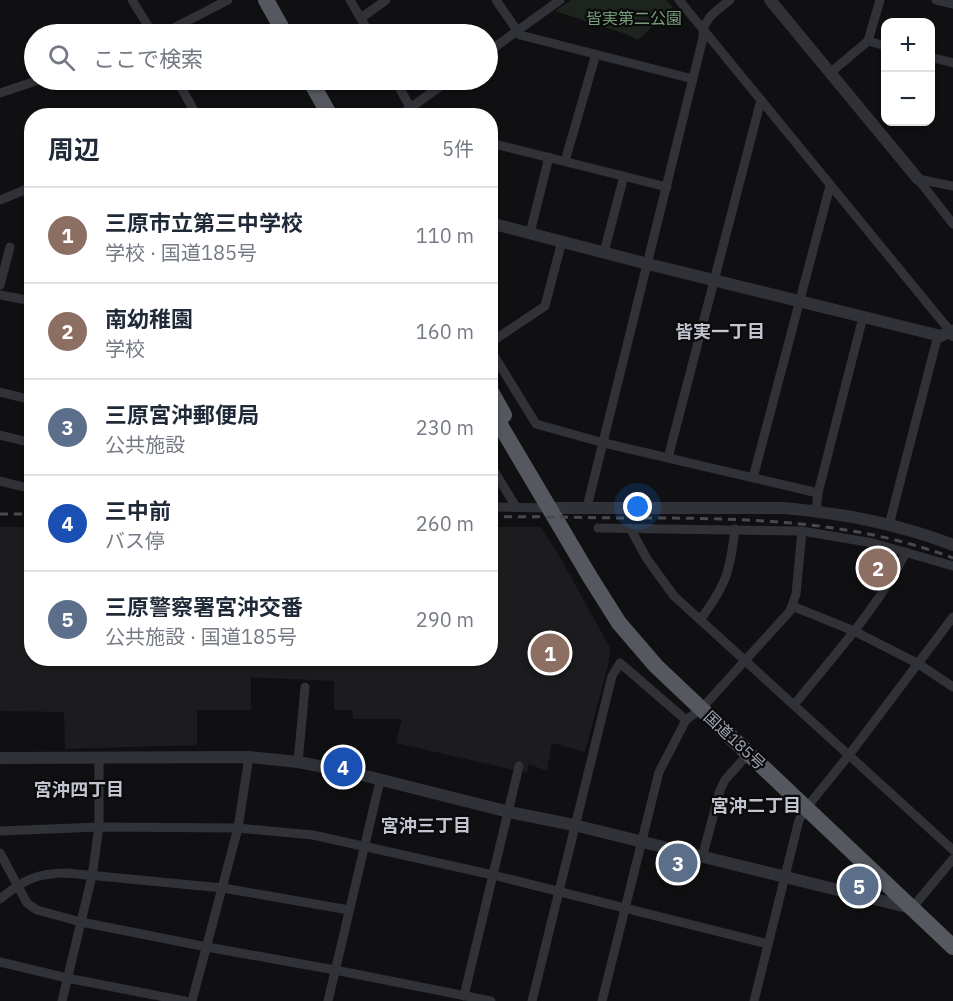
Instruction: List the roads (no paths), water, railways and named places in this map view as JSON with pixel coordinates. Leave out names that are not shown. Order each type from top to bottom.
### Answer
[{"type":"highway","points":[[266,0],[279,24]]},
{"type":"highway","points":[[316,90],[326,108]]},
{"type":"highway","name":"国道185号","points":[[498,405],[535,472],[549,508]]},
{"type":"highway","name":"国道185号","points":[[498,422],[619,624],[656,666],[953,947]]},
{"type":"street","points":[[132,0],[147,24]]},
{"type":"street","points":[[181,24],[228,0]]},
{"type":"street","points":[[350,0],[364,24]]},
{"type":"street","points":[[361,18],[386,0]]},
{"type":"street","points":[[496,0],[520,35],[693,79]]},
{"type":"street","points":[[678,0],[949,333]]},
{"type":"street","points":[[587,507],[703,38],[702,29],[705,21],[730,0]]},
{"type":"street","points":[[770,0],[918,179],[953,225]]},
{"type":"street","points":[[830,73],[868,41],[880,0]]},
{"type":"street","points":[[936,0],[953,4]]},
{"type":"street","points":[[498,45],[554,2]]},
{"type":"street","points":[[868,41],[881,45]]},
{"type":"street","points":[[565,161],[596,54]]},
{"type":"street","points":[[935,58],[953,63]]},
{"type":"street","points":[[0,93],[24,85]]},
{"type":"street","points":[[183,90],[193,108]]},
{"type":"street","points":[[401,90],[411,108]]},
{"type":"street","points":[[418,108],[438,90]]},
{"type":"street","points":[[668,458],[761,100]]},
{"type":"street","points":[[498,145],[667,187]]},
{"type":"street","points":[[530,233],[549,158]]},
{"type":"street","points":[[604,252],[624,176]]},
{"type":"street","points":[[918,179],[953,186]]},
{"type":"street","points":[[753,478],[830,186]]},
{"type":"street","points":[[0,200],[24,190]]},
{"type":"street","points":[[498,225],[863,317],[949,333]]},
{"type":"street","points":[[498,338],[545,306],[562,241]]},
{"type":"street","points":[[0,285],[10,247]]},
{"type":"street","points":[[0,295],[24,300]]},
{"type":"street","points":[[816,511],[818,493],[863,317]]},
{"type":"street","points":[[889,525],[937,339],[949,333]]},
{"type":"street","points":[[498,362],[536,424],[604,443],[818,493]]},
{"type":"street","points":[[0,392],[24,398]]},
{"type":"street","points":[[0,435],[24,441]]},
{"type":"street","points":[[498,477],[516,507]]},
{"type":"street","points":[[0,481],[24,487]]},
{"type":"street","points":[[498,507],[784,508],[816,511],[889,525],[953,544]]},
{"type":"street","points":[[598,528],[802,531],[845,537],[953,566]]},
{"type":"street","points":[[630,528],[647,559],[670,591],[953,850]]},
{"type":"street","points":[[700,620],[722,588],[729,571],[735,529]]},
{"type":"street","points":[[603,1001],[659,772],[686,720],[702,708],[790,611],[796,594],[802,531]]},
{"type":"street","points":[[794,705],[854,631],[894,576],[906,552]]},
{"type":"street","points":[[792,606],[854,631],[917,663],[953,687]]},
{"type":"street","points":[[754,1001],[799,820],[953,617]]},
{"type":"street","points":[[532,1001],[612,676],[620,663],[686,720]]},
{"type":"street","points":[[298,762],[305,687]]},
{"type":"street","points":[[702,858],[720,790],[725,780],[749,753]]},
{"type":"street","points":[[62,1001],[92,876],[99,828],[99,757]]},
{"type":"street","points":[[192,1001],[238,828],[249,757]]},
{"type":"street","points":[[0,758],[249,757],[298,762],[350,772],[509,812],[574,825],[912,909],[953,859]]},
{"type":"street","points":[[464,996],[519,766]]},
{"type":"street","points":[[328,1001],[380,781]]},
{"type":"street","points":[[0,831],[238,828],[313,835],[493,875],[768,944]]},
{"type":"street","points":[[0,853],[27,903],[37,910],[81,922],[491,1001]]},
{"type":"street","points":[[0,899],[29,878],[49,873],[223,888],[350,910]]},
{"type":"street","points":[[0,962],[184,1001]]},
{"type":"railway","points":[[0,514],[24,514]]},
{"type":"railway","points":[[498,517],[714,519],[795,523],[875,535],[953,558]]},
{"type":"place","name":"南幼稚園","points":[[878,568]]},
{"type":"place","name":"三原市立第三中学校","points":[[550,653]]},
{"type":"place","name":"三中前","points":[[343,767]]},
{"type":"place","name":"三原宮沖郵便局","points":[[678,863]]},
{"type":"place","name":"三原警察署宮沖交番","points":[[859,886]]},
{"type":"district","name":"皆実一丁目","points":[[720,331]]},
{"type":"district","name":"宮沖四丁目","points":[[79,789]]},
{"type":"district","name":"宮沖二丁目","points":[[756,805]]},
{"type":"district","name":"宮沖三丁目","points":[[426,825]]},
{"type":"park label","name":"皆実第二公園","points":[[634,18]]}]
